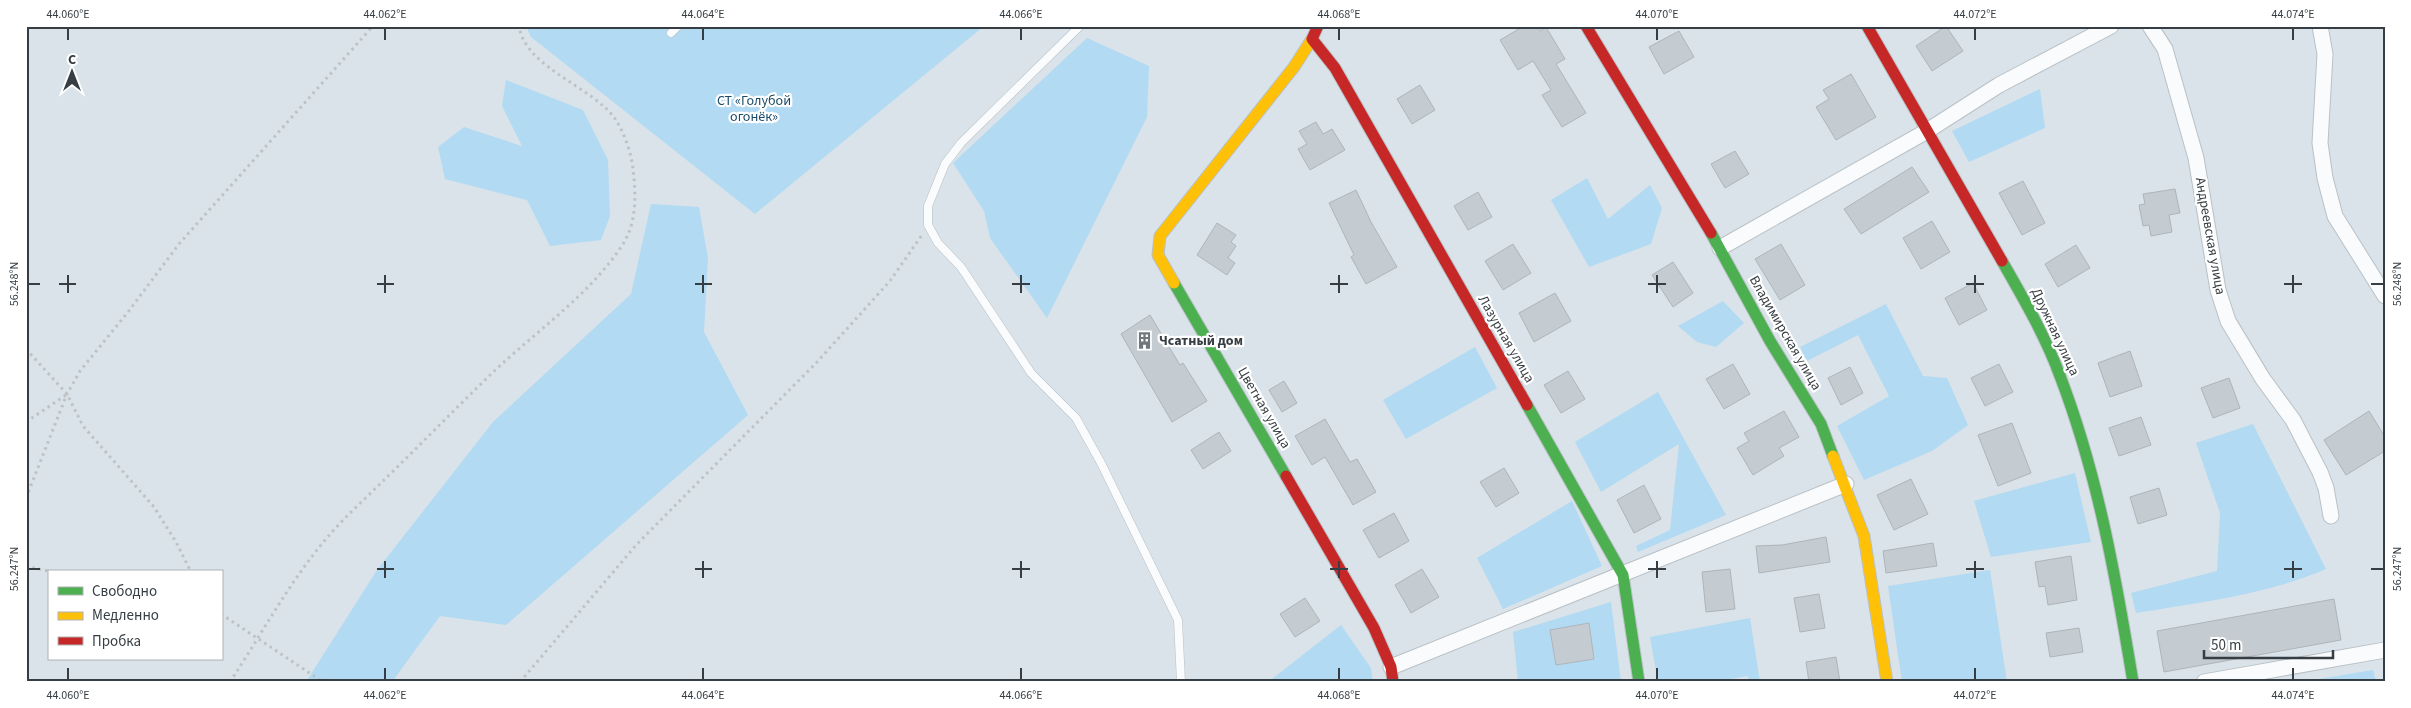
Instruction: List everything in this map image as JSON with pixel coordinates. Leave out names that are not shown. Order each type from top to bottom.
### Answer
[{"type":"street","points":[[1312,39],[1317,26]]},
{"type":"street","name":"Владимирская улица","points":[[1586,26],[1720,248],[1770,341],[1821,424],[1846,484],[1864,536],[1887,682]]},
{"type":"street","name":"Дружная улица","points":[[1868,26],[2034,315],[2060,375],[2090,464],[2115,575],[2132,682]]},
{"type":"street","points":[[1720,248],[1927,131],[1999,84],[2111,26]]},
{"type":"street","name":"Андреевская улица","points":[[2150,26],[2165,49],[2196,158],[2218,290],[2228,321],[2262,380],[2297,429],[2326,488],[2330,516]]},
{"type":"street","points":[[2320,26],[2325,54],[2320,143],[2325,178],[2334,216],[2385,296]]},
{"type":"street","name":"Лазурная улица","points":[[1312,39],[1335,68],[1623,575],[1639,682]]},
{"type":"street","name":"Цветная улица","points":[[1312,39],[1294,67],[1160,236],[1158,255],[1374,628],[1392,674]]},
{"type":"street","points":[[1392,674],[1623,575],[1846,484]]},
{"type":"street","points":[[2204,682],[2385,650]]},
{"type":"lane","points":[[671,33],[678,26]]},
{"type":"lane","points":[[1080,26],[961,143],[945,164],[928,206],[928,225],[938,243],[961,267],[1031,373],[1076,418],[1101,463],[1178,620],[1181,682]]},
{"type":"path","points":[[26,498],[67,394],[92,356],[179,244],[373,26]]},
{"type":"path","points":[[230,682],[303,568],[332,532],[504,361],[580,294],[613,258],[631,227],[635,205],[633,168],[627,141],[615,119],[604,107],[533,54],[523,39],[519,26]]},
{"type":"path","points":[[520,682],[637,544],[817,362],[890,281],[928,225]]},
{"type":"path","points":[[26,349],[67,394],[83,426],[154,506],[176,542],[190,570]]},
{"type":"path","points":[[26,422],[67,394]]},
{"type":"path","points":[[26,566],[48,571]]},
{"type":"path","points":[[222,615],[323,682]]},
{"type":"green space","name":"СТ «Голубой огонёк»","points":[[526,26],[984,26],[755,214],[531,37]]},
{"type":"green space","points":[[1087,38],[1149,66],[1147,117],[1047,318],[990,238],[984,211],[953,163]]},
{"type":"green space","points":[[506,80],[583,110],[608,160],[610,216],[601,240],[550,246],[527,200],[445,179],[438,147],[464,127],[522,146],[502,106]]},
{"type":"green space","points":[[2040,89],[2045,128],[1969,162],[1952,131]]},
{"type":"green space","points":[[1587,178],[1608,219],[1650,185],[1662,208],[1651,244],[1589,267],[1551,200]]},
{"type":"green space","points":[[651,204],[699,207],[708,258],[704,332],[748,415],[506,625],[440,616],[392,682],[306,682],[377,570],[493,422],[631,294]]},
{"type":"green space","points":[[1723,301],[1744,323],[1716,347],[1697,342],[1678,326]]},
{"type":"green space","points":[[1886,304],[1923,376],[1947,378],[1968,425],[1932,451],[1864,480],[1837,426],[1889,396],[1858,335],[1807,361],[1800,347]]},
{"type":"green space","points":[[1475,347],[1497,388],[1406,439],[1383,400]]},
{"type":"green space","points":[[1658,392],[1726,515],[1638,552],[1636,546],[1670,530],[1679,444],[1601,492],[1575,442]]},
{"type":"green space","points":[[2253,424],[2326,569],[2303,578],[2256,591],[2136,613],[2131,593],[2217,571],[2220,513],[2196,443]]},
{"type":"green space","points":[[2075,473],[2091,542],[1991,557],[1974,501]]},
{"type":"green space","points":[[1572,501],[1602,566],[1503,609],[1477,558]]},
{"type":"green space","points":[[1990,570],[2007,682],[1902,682],[1888,586]]},
{"type":"green space","points":[[1611,602],[1621,682],[1518,682],[1513,632]]},
{"type":"green space","points":[[1750,618],[1760,682],[1749,682],[1748,676],[1713,682],[1658,682],[1650,637]]},
{"type":"green space","points":[[1341,625],[1371,668],[1373,682],[1268,682]]},
{"type":"green space","points":[[2373,670],[2376,682],[2301,682]]},
{"type":"building","points":[[1524,26],[1537,26],[1540,31],[1546,27],[1565,59],[1556,64],[1586,113],[1562,127],[1542,95],[1551,90],[1533,61],[1518,70],[1500,40]]},
{"type":"building","points":[[1946,26],[1963,51],[1932,71],[1916,46]]},
{"type":"building","points":[[1679,31],[1694,57],[1664,74],[1649,47]]},
{"type":"building","points":[[1851,74],[1876,117],[1836,140],[1816,107],[1829,99],[1823,90]]},
{"type":"building","points":[[1420,85],[1435,110],[1412,124],[1397,99]]},
{"type":"building","points":[[1316,122],[1323,134],[1332,129],[1345,150],[1310,170],[1298,149],[1307,144],[1299,131]]},
{"type":"building","points":[[1735,151],[1749,174],[1725,188],[1711,164]]},
{"type":"building","points":[[1912,167],[1929,192],[1861,234],[1844,209]]},
{"type":"building","points":[[2023,181],[2045,223],[2022,235],[1999,193]]},
{"type":"building","points":[[2175,189],[2180,213],[2169,215],[2172,232],[2151,236],[2149,225],[2143,226],[2139,205],[2145,204],[2143,194]]},
{"type":"building","points":[[1356,190],[1371,222],[1397,267],[1366,284],[1351,257],[1354,255],[1329,203]]},
{"type":"building","points":[[1478,192],[1492,217],[1468,230],[1454,206]]},
{"type":"building","points":[[1932,221],[1950,252],[1921,269],[1903,238]]},
{"type":"building","points":[[1217,223],[1236,235],[1231,242],[1236,246],[1228,258],[1235,263],[1227,275],[1197,255]]},
{"type":"building","points":[[1513,244],[1531,273],[1503,290],[1485,261]]},
{"type":"building","points":[[1781,244],[1805,285],[1780,300],[1755,259]]},
{"type":"building","points":[[2076,245],[2090,268],[2058,287],[2045,264]]},
{"type":"building","points":[[1673,262],[1693,293],[1673,307],[1652,275]]},
{"type":"building","points":[[1973,283],[1987,310],[1959,325],[1945,298]]},
{"type":"building","points":[[1555,293],[1571,321],[1534,342],[1519,313]]},
{"type":"building","points":[[1150,315],[1180,365],[1183,363],[1207,401],[1172,422],[1121,334]]},
{"type":"building","points":[[2130,351],[2142,386],[2110,397],[2098,363]]},
{"type":"building","points":[[1733,364],[1750,394],[1724,409],[1706,379]]},
{"type":"building","points":[[1999,364],[2013,392],[1985,406],[1971,378]]},
{"type":"building","points":[[1850,367],[1863,393],[1841,405],[1828,378]]},
{"type":"building","points":[[1568,371],[1585,399],[1561,413],[1544,385]]},
{"type":"building","points":[[2229,378],[2240,408],[2213,418],[2201,388]]},
{"type":"building","points":[[1284,381],[1297,403],[1282,412],[1269,390]]},
{"type":"building","points":[[1784,411],[1799,437],[1779,448],[1784,456],[1753,475],[1737,448],[1749,441],[1744,433]]},
{"type":"building","points":[[2369,411],[2385,437],[2385,451],[2346,475],[2324,440]]},
{"type":"building","points":[[2141,417],[2151,445],[2119,456],[2109,428]]},
{"type":"building","points":[[1325,419],[1350,462],[1357,459],[1376,492],[1353,505],[1325,457],[1312,465],[1295,436]]},
{"type":"building","points":[[2012,423],[2031,473],[1998,486],[1978,435]]},
{"type":"building","points":[[1219,432],[1231,451],[1203,469],[1191,450]]},
{"type":"building","points":[[1504,468],[1519,493],[1496,507],[1480,482]]},
{"type":"building","points":[[1911,479],[1928,514],[1894,530],[1877,495]]},
{"type":"building","points":[[1644,485],[1661,519],[1634,533],[1617,500]]},
{"type":"building","points":[[2159,488],[2167,515],[2138,524],[2130,497]]},
{"type":"building","points":[[1394,513],[1409,541],[1379,558],[1363,530]]},
{"type":"building","points":[[1826,537],[1830,562],[1759,573],[1756,546],[1782,545]]},
{"type":"building","points":[[1933,543],[1937,566],[1886,573],[1883,551]]},
{"type":"building","points":[[2071,556],[2077,600],[2048,605],[2045,586],[2039,587],[2035,562]]},
{"type":"building","points":[[1422,569],[1439,597],[1411,613],[1395,585]]},
{"type":"building","points":[[1730,569],[1735,609],[1706,612],[1702,572]]},
{"type":"building","points":[[1819,594],[1825,628],[1800,632],[1794,598]]},
{"type":"building","points":[[1305,598],[1320,621],[1295,637],[1280,614]]},
{"type":"building","points":[[2334,599],[2341,640],[2164,672],[2157,631]]},
{"type":"building","points":[[1589,623],[1594,659],[1556,665],[1550,630]]},
{"type":"building","points":[[2079,628],[2083,652],[2050,657],[2046,633]]},
{"type":"building","points":[[1836,657],[1840,682],[1809,682],[1806,662]]},
{"type":"traffic: fast","points":[[1711,233],[1770,341],[1821,424],[1833,456]]},
{"type":"traffic: fast","points":[[2002,261],[2048,346],[2085,451],[2104,527],[2120,604],[2133,682]]},
{"type":"traffic: fast","points":[[1174,283],[1286,476]]},
{"type":"traffic: fast","points":[[1527,405],[1623,575],[1639,682]]},
{"type":"traffic: slow","points":[[1174,283],[1158,255],[1160,236],[1294,67],[1312,39]]},
{"type":"traffic: slow","points":[[1833,456],[1864,536],[1887,682]]},
{"type":"traffic: jam","points":[[1586,26],[1711,233]]},
{"type":"traffic: jam","points":[[1867,26],[2002,261]]},
{"type":"traffic: jam","points":[[1317,28],[1312,39],[1335,68],[1527,405]]},
{"type":"traffic: jam","points":[[1286,476],[1374,628],[1391,667],[1393,682]]},
{"type":"place","name":"Чсатный дом","points":[[1145,341]]}]
